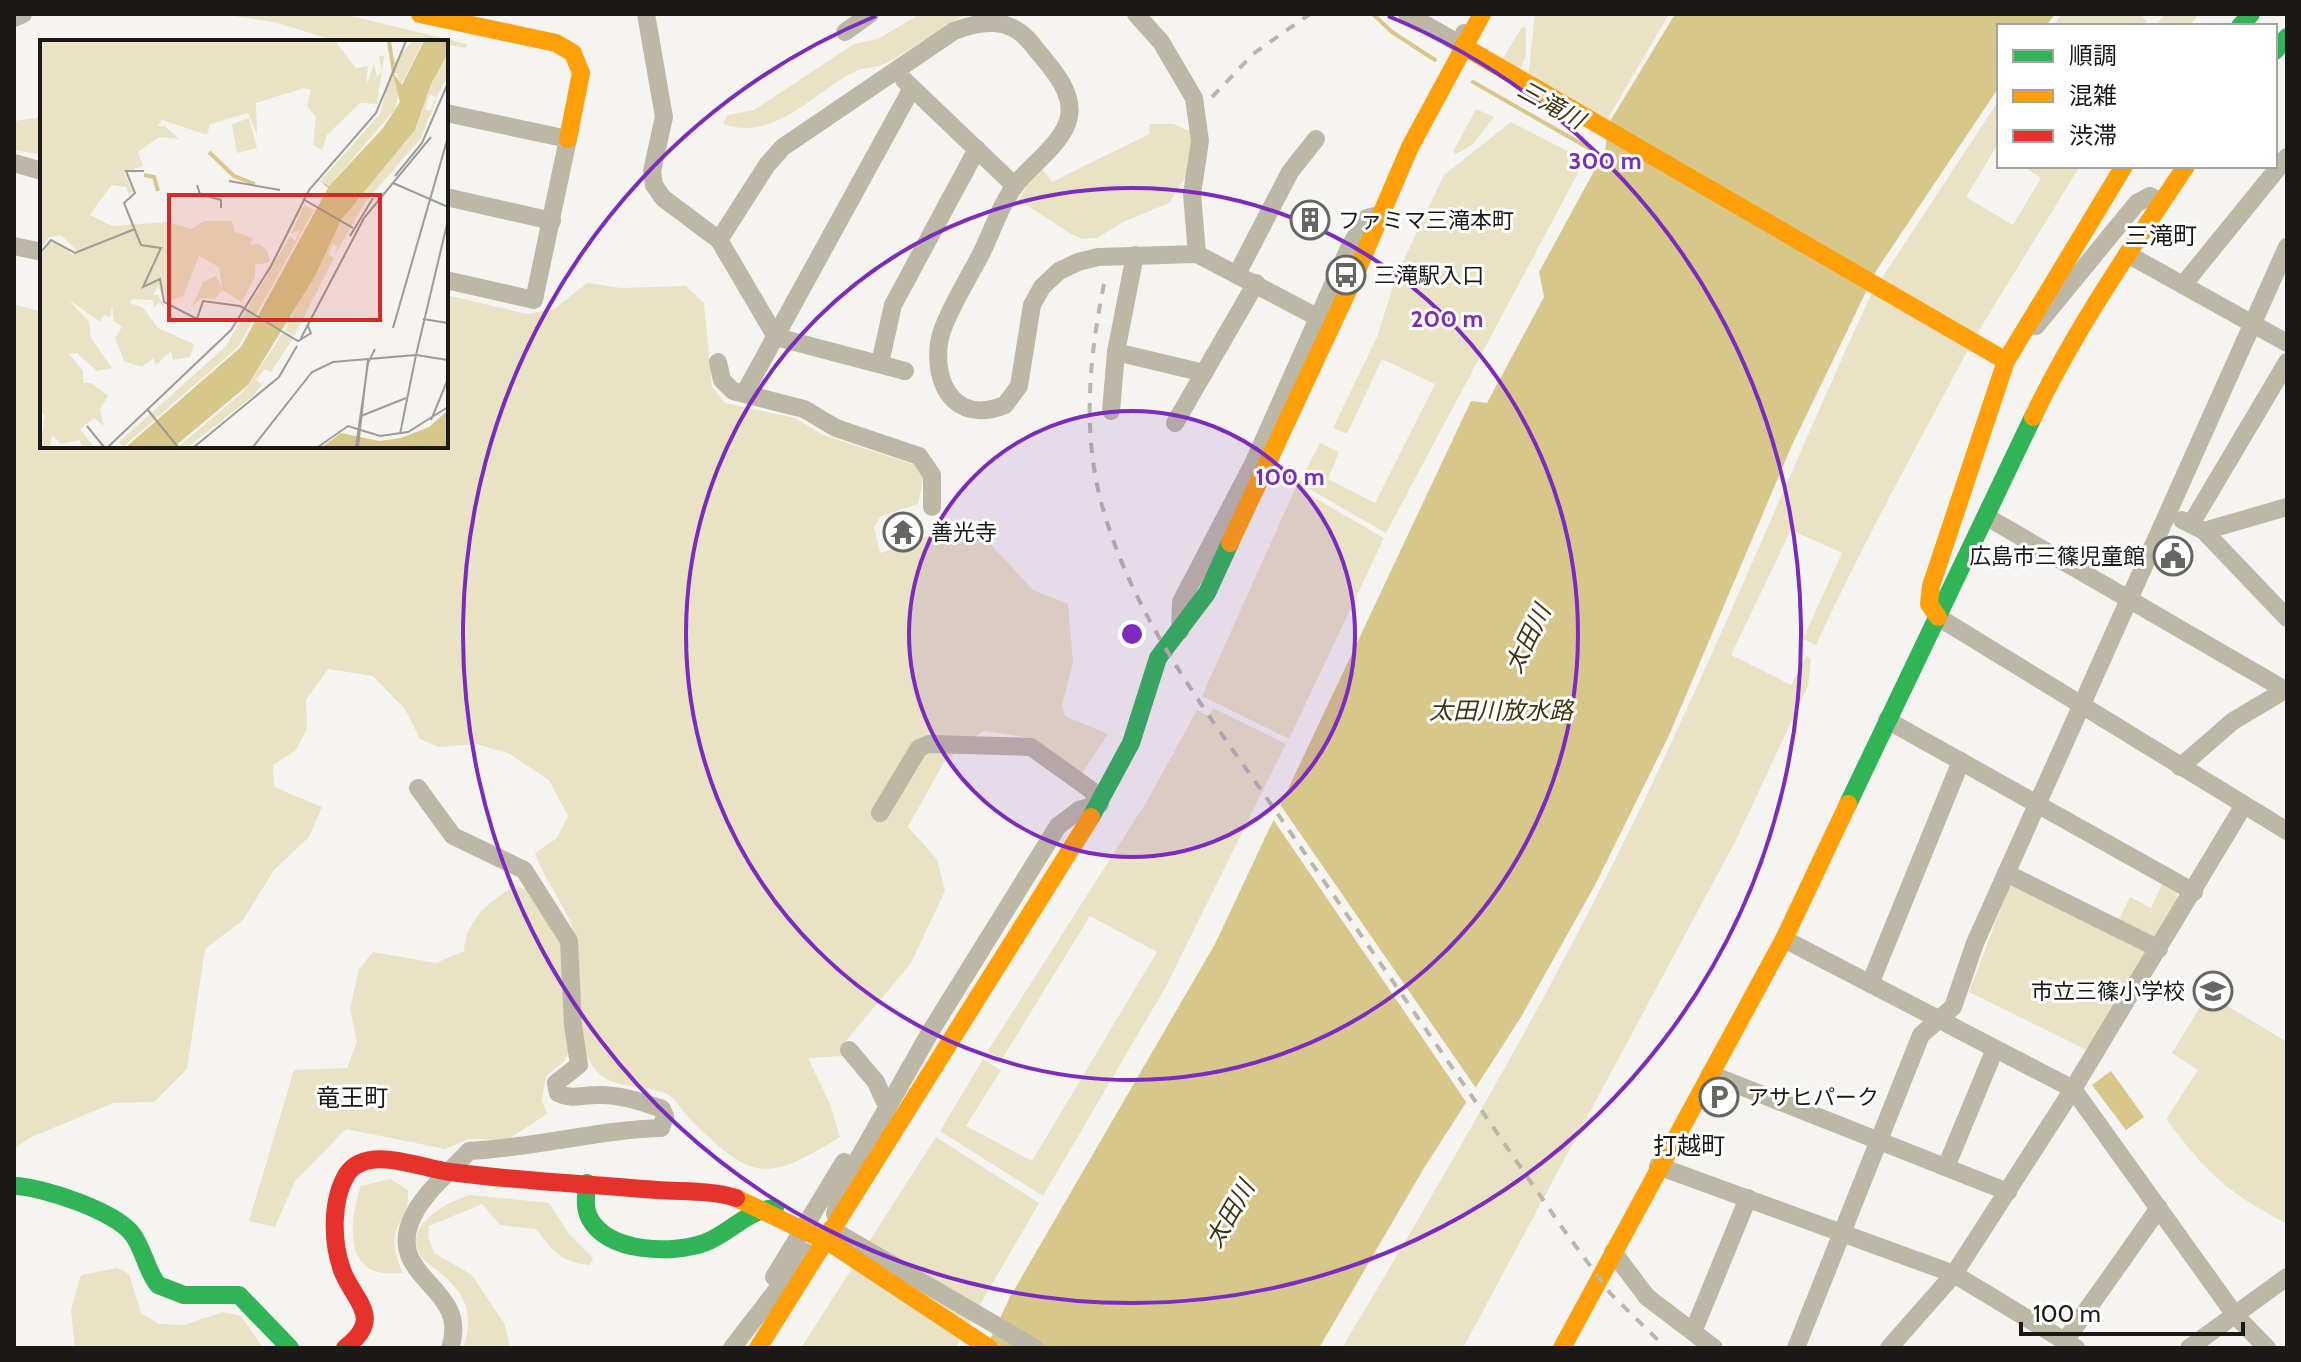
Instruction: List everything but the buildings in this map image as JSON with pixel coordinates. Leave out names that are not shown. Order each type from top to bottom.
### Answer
[{"type":"street","points":[[14,18],[23,14]]},
{"type":"street","points":[[420,14],[457,17],[556,43],[573,53],[581,73],[534,300],[448,280]]},
{"type":"street","points":[[646,14],[664,117],[652,171],[654,185],[663,198],[719,240],[776,337],[905,371]]},
{"type":"street","points":[[845,32],[870,14]]},
{"type":"street","points":[[1136,14],[1161,42],[1194,98],[1200,141],[1192,194],[1197,254]]},
{"type":"street","points":[[1407,14],[2000,358]]},
{"type":"street","points":[[1469,14],[1470,50]]},
{"type":"street","points":[[732,1348],[806,1252],[1100,804],[1131,743],[1158,658],[1207,593],[1287,404],[1379,215],[1470,50],[1482,14]]},
{"type":"street","points":[[719,240],[767,165],[783,147],[954,31],[977,23],[1012,25],[1024,35],[1066,89],[1070,107],[1063,132],[1015,186],[942,332],[940,374],[948,395],[962,407],[979,411],[996,409],[1012,399],[1019,386],[1032,305],[1042,287],[1059,271],[1098,257],[1197,254],[1317,317]]},
{"type":"street","points":[[895,71],[1015,186]]},
{"type":"street","points":[[745,392],[912,88]]},
{"type":"street","points":[[448,113],[568,139]]},
{"type":"street","points":[[1237,274],[1290,172],[1316,139]]},
{"type":"street","points":[[880,363],[893,305],[977,149]]},
{"type":"street","points":[[2183,285],[2287,157]]},
{"type":"street","points":[[14,163],[40,170]]},
{"type":"street","points":[[2123,168],[2000,358],[1931,586],[1929,604],[1938,617],[2287,831]]},
{"type":"street","points":[[1562,1348],[1658,1166],[1784,939],[2049,383],[2127,254],[2185,168]]},
{"type":"street","points":[[2000,358],[2137,203],[2150,196],[2162,202]]},
{"type":"street","points":[[448,197],[552,221]]},
{"type":"street","points":[[1287,404],[1317,317],[1350,246],[1367,218],[1379,215]]},
{"type":"street","points":[[14,246],[40,252]]},
{"type":"street","points":[[1796,1348],[1921,1035],[1953,1007],[1975,943],[2165,512],[2287,247]]},
{"type":"street","points":[[2127,254],[2287,343]]},
{"type":"street","points":[[1111,411],[1116,352],[1135,255]]},
{"type":"street","points":[[1175,423],[1256,283]]},
{"type":"street","points":[[1116,352],[1204,373]]},
{"type":"street","points":[[718,362],[722,380],[733,391],[804,409],[836,428],[919,456],[932,475],[932,507]]},
{"type":"street","points":[[2198,528],[2287,362]]},
{"type":"street","points":[[2198,528],[2287,507]]},
{"type":"street","points":[[2165,512],[2198,528],[2287,618]]},
{"type":"street","points":[[1987,517],[2286,690],[2233,721],[2180,767]]},
{"type":"street","points":[[1887,720],[2194,892]]},
{"type":"street","points":[[880,813],[919,748],[929,744],[1031,747],[1091,790],[1100,804]]},
{"type":"street","points":[[1870,984],[1961,761]]},
{"type":"street","points":[[418,788],[453,836],[524,870],[569,941],[573,1025],[580,1057],[579,1065],[556,1083],[558,1093],[568,1098],[598,1094],[639,1100],[662,1109],[665,1116],[661,1128],[553,1138],[519,1148],[469,1151],[449,1172],[410,1222],[405,1248],[413,1266],[442,1295],[451,1312],[455,1333],[450,1348]]},
{"type":"street","points":[[758,1348],[845,1182],[932,1029],[1058,826],[1079,810],[1100,804]]},
{"type":"street","points":[[1889,1348],[1954,1274],[2008,1192],[2194,892],[2244,805]]},
{"type":"street","points":[[2006,873],[2159,949]]},
{"type":"street","points":[[1784,939],[2073,1089],[2235,1315],[2267,1348]]},
{"type":"street","points":[[732,1348],[884,1100],[932,1029]]},
{"type":"street","points":[[1946,1167],[1995,1049]]},
{"type":"street","points":[[849,1050],[876,1082],[884,1100]]},
{"type":"street","points":[[1710,1074],[2008,1192]]},
{"type":"street","points":[[345,1348],[355,1341],[365,1319],[364,1308],[339,1261],[338,1202],[344,1176],[359,1159],[370,1158],[449,1172],[731,1196],[774,1210],[814,1230],[989,1348]]},
{"type":"street","points":[[1658,1166],[1954,1274],[2071,1344],[2159,1208]]},
{"type":"street","points":[[587,1183],[590,1218],[598,1230],[620,1241],[662,1249],[707,1242],[768,1208],[823,1226],[1035,1348]]},
{"type":"street","points":[[14,1186],[26,1186],[120,1221],[138,1239],[151,1278],[159,1286],[177,1294],[239,1295],[290,1348]]},
{"type":"street","points":[[1693,1332],[1748,1198]]},
{"type":"street","points":[[1613,1252],[1647,1297],[1714,1348]]},
{"type":"street","points":[[2189,1348],[2212,1341],[2235,1315],[2287,1277]]},
{"type":"shaded area","points":[[220,14],[343,14],[467,44],[466,48],[448,45],[448,40],[330,39],[274,22]]},
{"type":"shaded area","points":[[920,14],[966,14],[886,63],[856,71],[840,80],[777,121],[760,127],[742,128],[723,124],[728,115],[754,110],[854,44],[878,39]]},
{"type":"shaded area","points":[[1535,14],[1669,14],[1598,135],[1528,77]]},
{"type":"shaded area","points":[[2062,14],[2139,14],[2147,21],[2144,24],[2054,24]]},
{"type":"shaded area","points":[[2165,14],[2199,14],[2191,24],[2157,24]]},
{"type":"shaded area","points":[[1522,27],[1526,28],[1526,55],[1515,82],[1496,70]]},
{"type":"shaded area","points":[[1997,103],[1997,145],[1966,197],[2013,225],[2041,178],[2025,168],[2079,168],[1973,340],[1878,284]]},
{"type":"shaded area","points":[[1476,109],[1494,117],[1473,144],[1456,154],[1453,152]]},
{"type":"shaded area","points":[[40,115],[40,155],[14,150],[14,121]]},
{"type":"shaded area","points":[[1511,122],[1585,160],[1386,533],[1299,483],[1320,443],[1339,452],[1328,479],[1375,503],[1435,384],[1382,359],[1347,434],[1333,428],[1377,337],[1397,274],[1444,175]]},
{"type":"shaded area","points":[[1150,124],[1173,124],[1194,133],[1187,175],[1169,203],[1123,222],[1097,238],[1082,239],[1019,200],[1039,165],[1052,182],[1149,134]]},
{"type":"shaded area","points":[[587,283],[621,288],[686,286],[704,303],[712,387],[725,403],[795,418],[823,435],[918,466],[924,475],[918,504],[881,516],[874,527],[880,553],[948,529],[980,533],[1033,590],[1068,604],[1073,662],[1062,705],[1065,716],[1108,734],[1082,773],[1024,737],[983,731],[944,762],[908,827],[937,859],[945,891],[911,963],[840,1048],[843,1056],[808,1058],[830,1104],[840,1137],[794,1162],[776,1168],[760,1168],[745,1164],[729,1154],[668,1095],[611,1081],[594,1068],[587,1056],[579,1027],[579,965],[575,935],[535,853],[557,838],[568,816],[549,780],[508,753],[476,744],[439,747],[420,739],[405,709],[373,676],[328,669],[306,700],[307,729],[295,751],[273,765],[274,787],[322,807],[309,837],[274,870],[243,920],[205,949],[187,1069],[154,1102],[113,1103],[29,1138],[14,1149],[14,304],[40,311],[40,448],[448,448],[448,295],[527,314],[554,309]]},
{"type":"shaded area","points":[[1874,288],[1971,344],[1872,531],[1816,645],[1803,639],[1842,553],[1791,530],[1731,655],[1791,685],[1806,656],[1811,659],[1808,686],[1736,840],[1463,1348],[1342,1348],[1482,1108],[1614,862],[1682,720]]},
{"type":"shaded area","points":[[1296,487],[1384,538],[1289,739],[1202,696]]},
{"type":"shaded area","points":[[1213,708],[1286,744],[1165,988],[1043,1196],[940,1131],[983,1059],[1001,1070],[966,1126],[1032,1161],[1157,952],[1090,916],[1002,1059],[987,1052],[1147,801],[1197,710],[1209,716]]},
{"type":"shaded area","points":[[2019,884],[2145,946],[2145,954],[2087,1050],[1969,992],[2009,887]]},
{"type":"shaded area","points":[[2162,884],[2176,892],[2179,900],[2157,936],[2149,937],[2118,921],[2130,897],[2151,908]]},
{"type":"shaded area","points":[[516,886],[536,893],[560,938],[571,1048],[564,1061],[546,1076],[542,1100],[547,1114],[507,1140],[469,1139],[445,1149],[346,1129],[295,1181],[275,1227],[249,1221],[294,1070],[347,1068],[357,1042],[350,1009],[359,969],[373,952],[436,963],[464,951],[469,930],[481,912],[497,897]]},
{"type":"shaded area","points":[[2208,994],[2287,1042],[2287,1224],[2219,1180],[2166,1119],[2198,1070],[2172,1053]]},
{"type":"shaded area","points":[[936,1137],[1039,1203],[955,1348],[801,1348]]},
{"type":"shaded area","points":[[390,1179],[408,1190],[408,1202],[394,1244],[403,1273],[380,1273],[366,1266],[359,1258],[353,1235],[361,1186]]},
{"type":"shaded area","points":[[470,1195],[549,1203],[569,1234],[593,1258],[590,1265],[564,1258],[536,1229],[500,1225],[482,1204],[429,1226],[428,1237],[434,1253],[472,1275],[505,1325],[510,1348],[463,1348],[468,1315],[462,1297],[420,1255],[416,1244],[423,1224],[430,1216]]},
{"type":"shaded area","points":[[117,1268],[129,1274],[141,1313],[159,1324],[184,1325],[223,1312],[241,1316],[263,1348],[75,1348],[71,1310],[81,1275]]},
{"type":"water","name":"太田川放水路","points":[[1675,14],[2055,14],[2048,24],[1997,24],[1997,90],[1876,271],[1792,445],[1670,733],[1595,885],[1521,1017],[1424,1168],[1319,1348],[986,1348],[1010,1297],[1215,944],[1471,401],[1487,403],[1544,297],[1539,272],[1605,151],[1609,123]]},
{"type":"water","points":[[2111,1071],[2144,1117],[2126,1130],[2092,1085]]},
{"type":"pier","points":[[1277,800],[1478,1091],[1469,1106],[1270,815]]},
{"type":"waterway","name":"三滝川","points":[[1373,14],[1392,32],[1435,60]]},
{"type":"waterway","name":"三滝川","points":[[1473,82],[1606,158]]},
{"type":"railway","points":[[1212,97],[1253,54],[1310,14]]},
{"type":"railway","points":[[1104,284],[1091,373],[1093,463],[1107,522],[1140,602],[1184,678],[1561,1226],[1610,1293],[1666,1348]]},
{"type":"traffic: fast","points":[[2242,24],[2251,14]]},
{"type":"traffic: fast","points":[[2277,49],[2287,37]]},
{"type":"traffic: fast","points":[[1848,804],[2033,417]]},
{"type":"traffic: fast","points":[[1091,817],[1131,743],[1158,658],[1207,593],[1230,543]]},
{"type":"traffic: fast","points":[[587,1183],[587,1211],[599,1230],[611,1239],[642,1248],[691,1247],[722,1234],[755,1213],[775,1208]]},
{"type":"traffic: fast","points":[[14,1186],[60,1195],[112,1218],[133,1235],[158,1285],[184,1295],[239,1295],[290,1348]]},
{"type":"traffic: slow","points":[[420,14],[556,43],[573,53],[581,73],[568,139]]},
{"type":"traffic: slow","points":[[1230,543],[1352,282],[1410,147],[1482,14]]},
{"type":"traffic: slow","points":[[1463,46],[2006,361]]},
{"type":"traffic: slow","points":[[1938,617],[1929,604],[1931,586],[2006,361],[2123,168]]},
{"type":"traffic: slow","points":[[2033,417],[2086,320],[2185,168]]},
{"type":"traffic: slow","points":[[1562,1348],[1784,939],[1848,804]]},
{"type":"traffic: slow","points":[[758,1348],[1091,817]]},
{"type":"traffic: slow","points":[[736,1198],[832,1244],[989,1348]]},
{"type":"traffic: jam","points":[[345,1348],[357,1337],[365,1318],[339,1259],[335,1234],[336,1208],[347,1174],[367,1160],[395,1160],[450,1172],[501,1178],[707,1192],[736,1198]]},
{"type":"place","name":"ファミマ三滝本町","points":[[1310,220]]},
{"type":"place","name":"三滝駅入口","points":[[1346,275]]},
{"type":"place","name":"善光寺","points":[[903,532]]},
{"type":"place","name":"広島市三篠児童館","points":[[2173,556]]},
{"type":"place","name":"市立三篠小学校","points":[[2213,991]]},
{"type":"place","name":"アサヒパーク","points":[[1719,1097]]},
{"type":"district","name":"三滝町","points":[[2161,236]]},
{"type":"district","name":"竜王町","points":[[352,1098]]},
{"type":"district","name":"打越町","points":[[1689,1146]]},
{"type":"water label","name":"太田川","points":[[1528,639]]},
{"type":"water label","name":"太田川","points":[[1230,1214]]}]
